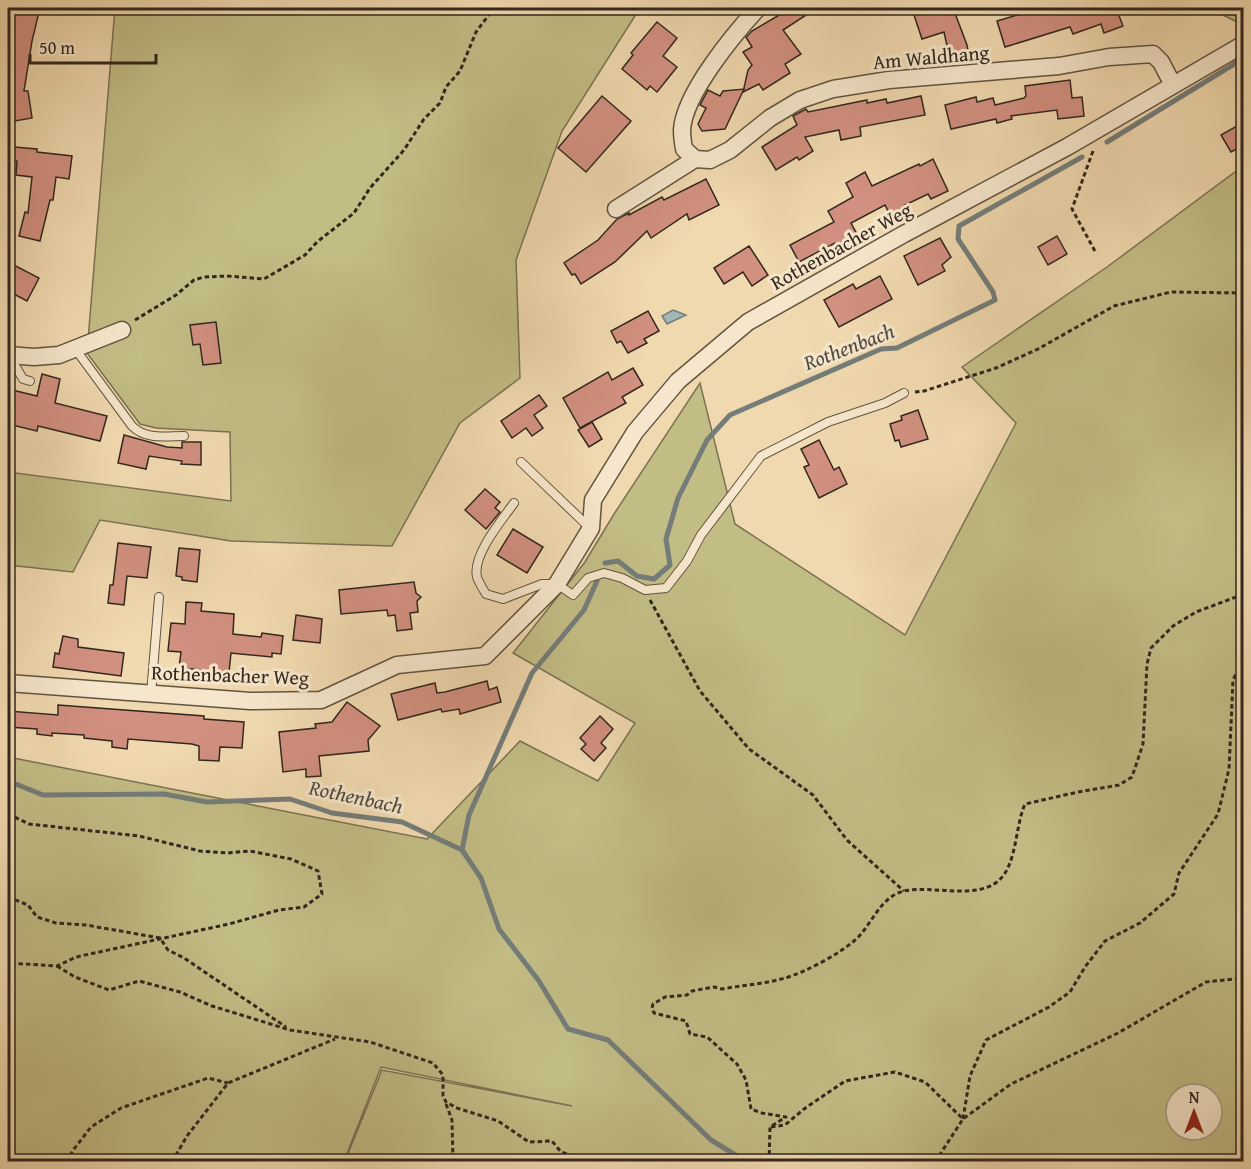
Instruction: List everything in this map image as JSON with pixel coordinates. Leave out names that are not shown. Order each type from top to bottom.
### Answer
[{"type":"street","points":[[695,159],[684,149],[682,129],[689,103],[737,31],[758,8]]},
{"type":"street","name":"Rothenbacher Weg","points":[[8,683],[250,701],[321,700],[397,665],[485,656],[557,584],[591,528],[593,500],[635,432],[678,381],[748,322],[1095,130],[1244,44]]},
{"type":"street","name":"Am Waldhang","points":[[616,209],[695,159],[710,160],[729,150],[770,118],[800,100],[833,89],[889,80],[1059,66],[1109,57],[1153,54],[1161,62],[1173,85]]},
{"type":"street","points":[[8,355],[42,357],[59,355],[122,330]]},
{"type":"lane","points":[[76,350],[139,433],[147,436],[184,436]]},
{"type":"lane","points":[[8,355],[26,380]]},
{"type":"lane","points":[[514,503],[490,536],[480,556],[477,576],[486,594],[503,599],[542,584],[557,584],[573,595],[588,578],[604,573],[622,578],[645,590],[666,588],[687,561],[701,535],[761,456],[828,422],[885,403],[904,393]]},
{"type":"lane","points":[[521,462],[591,528]]},
{"type":"lane","points":[[151,694],[159,597]]},
{"type":"path","points":[[122,330],[126,325],[177,295],[194,280],[227,276],[264,279],[305,255],[317,242],[354,213],[370,188],[404,150],[424,119],[440,103],[446,87],[460,71],[476,32],[494,8]]},
{"type":"path","points":[[1095,130],[1094,148],[1072,209],[1096,253]]},
{"type":"path","points":[[904,393],[924,392],[996,368],[1038,349],[1114,306],[1170,292],[1244,293]]},
{"type":"path","points":[[645,590],[700,691],[749,749],[813,795],[847,840],[904,891]]},
{"type":"path","points":[[770,1127],[786,1117],[751,1109],[746,1080],[737,1064],[707,1037],[690,1034],[686,1021],[654,1013],[653,1004],[665,997],[687,995],[692,991],[714,987],[722,989],[786,978],[830,957],[854,941],[886,900],[904,891],[975,891],[998,882],[1010,865],[1018,818],[1024,804],[1119,785],[1132,777],[1143,744],[1147,664],[1151,648],[1173,626],[1196,612],[1244,594]]},
{"type":"path","points":[[963,1119],[970,1076],[986,1040],[1049,1007],[1070,992],[1085,967],[1106,941],[1140,923],[1174,894],[1179,873],[1218,814],[1229,769],[1233,680],[1244,658]]},
{"type":"path","points":[[8,814],[29,824],[139,836],[200,851],[227,853],[250,851],[291,859],[318,871],[322,894],[304,907],[279,910],[249,920],[76,957],[57,966]]},
{"type":"path","points":[[8,897],[28,905],[37,917],[56,923],[97,927],[160,938],[168,950],[184,958],[290,1030]]},
{"type":"path","points":[[8,963],[57,966],[75,977],[109,990],[139,981],[180,992],[212,1006],[290,1030],[337,1039],[370,1042],[433,1063],[443,1075],[443,1096],[452,1120],[453,1161]]},
{"type":"path","points":[[935,1161],[963,1119],[1011,1084],[1118,1033],[1206,982],[1244,978]]},
{"type":"path","points":[[172,1161],[187,1136],[228,1083],[337,1039]]},
{"type":"path","points":[[770,1127],[785,1125],[845,1081],[895,1072],[925,1082],[963,1119]]},
{"type":"path","points":[[66,1161],[92,1127],[121,1108],[208,1078],[228,1083]]},
{"type":"path","points":[[446,1102],[457,1108],[498,1121],[529,1142],[552,1142],[561,1152],[595,1161]]},
{"type":"path","points":[[769,1161],[770,1127]]},
{"type":"shaded area","points":[[115,8],[640,8],[562,131],[516,260],[520,378],[460,423],[392,546],[231,541],[100,520],[73,572],[8,565],[8,472],[231,501],[230,432],[156,428],[140,424],[87,353]]},
{"type":"shaded area","points":[[1209,8],[1243,8],[1243,25]]},
{"type":"shaded area","points":[[1243,166],[1243,1161],[345,1161],[382,1070],[572,1106],[381,1067],[344,1161],[8,1161],[8,757],[427,839],[520,741],[598,781],[635,723],[513,653],[585,562],[700,383],[735,524],[905,635],[1016,423],[962,367],[1107,267]]},
{"type":"shaded area","points":[[673,310],[686,315],[667,324],[662,316]]},
{"type":"building","points":[[8,8],[40,8],[24,91],[28,91],[32,118],[15,121],[12,102],[8,101]]},
{"type":"building","points":[[791,8],[817,8],[783,30],[801,54],[785,64],[790,73],[763,90],[759,84],[743,92],[748,70],[752,65],[743,52],[752,47],[746,37]]},
{"type":"building","points":[[926,8],[953,8],[967,45],[970,61],[951,64],[944,32],[922,39],[913,12]]},
{"type":"building","points":[[1041,8],[1116,8],[1123,26],[1104,33],[1101,24],[1073,34],[1070,27],[1005,47],[997,21]]},
{"type":"building","points":[[657,22],[677,38],[663,56],[677,67],[657,92],[650,86],[647,90],[622,69],[633,55],[631,53]]},
{"type":"building","points":[[1070,80],[1072,98],[1082,97],[1084,116],[1058,119],[1057,110],[1011,116],[1012,119],[997,123],[996,119],[951,129],[945,105],[976,97],[977,102],[993,98],[995,105],[1024,98],[1026,96],[1025,86]]},
{"type":"building","points":[[744,89],[725,129],[702,131],[698,124],[706,108],[700,105],[708,90],[720,96],[723,91]]},
{"type":"building","points":[[602,96],[631,121],[586,172],[558,148]]},
{"type":"building","points":[[921,96],[925,115],[860,127],[861,136],[841,140],[839,130],[805,137],[813,151],[799,160],[797,157],[776,170],[762,147],[797,125],[793,116],[806,109],[808,112],[867,100],[867,103],[886,99],[887,103]]},
{"type":"building","points":[[1244,122],[1244,145],[1231,152],[1221,135]]},
{"type":"building","points":[[14,147],[72,156],[69,179],[56,177],[53,200],[50,200],[40,241],[19,236],[25,212],[28,213],[32,177],[16,175],[17,161],[12,160]]},
{"type":"building","points":[[933,159],[948,191],[931,199],[928,194],[903,206],[908,217],[894,223],[885,205],[851,223],[859,238],[846,244],[844,241],[836,245],[835,243],[799,262],[790,245],[834,222],[828,211],[853,197],[846,183],[865,172],[872,186]]},
{"type":"building","points":[[706,179],[719,205],[689,220],[687,214],[651,238],[647,231],[615,262],[581,284],[564,263],[598,240],[617,219],[662,197],[664,200]]},
{"type":"building","points":[[1057,236],[1067,254],[1048,265],[1038,247]]},
{"type":"building","points":[[940,238],[951,257],[942,265],[945,271],[918,285],[904,256]]},
{"type":"building","points":[[749,246],[768,275],[752,286],[743,272],[724,284],[714,268]]},
{"type":"building","points":[[8,262],[39,278],[27,301],[8,291]]},
{"type":"building","points":[[880,276],[892,299],[839,327],[824,300],[853,284],[856,289]]},
{"type":"building","points":[[648,311],[659,331],[644,339],[647,343],[628,353],[621,341],[617,343],[611,331]]},
{"type":"building","points":[[216,322],[221,363],[203,365],[200,344],[193,345],[190,325]]},
{"type":"building","points":[[633,368],[643,385],[622,397],[626,403],[580,428],[563,398],[608,372],[612,380]]},
{"type":"building","points":[[42,374],[60,379],[55,403],[107,416],[100,441],[38,426],[37,431],[8,424],[11,415],[8,414],[8,389],[37,396]]},
{"type":"building","points":[[539,395],[547,406],[534,415],[543,428],[532,436],[526,428],[512,438],[501,421]]},
{"type":"building","points":[[918,410],[928,439],[901,447],[899,440],[895,441],[890,424],[902,420],[901,416]]},
{"type":"building","points":[[592,422],[602,439],[589,447],[578,430]]},
{"type":"building","points":[[124,435],[167,447],[182,448],[182,442],[201,442],[201,465],[181,464],[182,461],[149,456],[146,469],[118,463]]},
{"type":"building","points":[[819,440],[834,470],[839,467],[847,484],[819,498],[804,467],[809,465],[801,449]]},
{"type":"building","points":[[485,489],[500,502],[495,508],[500,512],[486,529],[465,510]]},
{"type":"building","points":[[513,529],[543,547],[527,573],[497,555]]},
{"type":"building","points":[[118,543],[151,547],[147,578],[127,576],[124,605],[108,603],[110,585],[113,585]]},
{"type":"building","points":[[179,548],[200,550],[197,582],[182,580],[182,577],[176,576]]},
{"type":"building","points":[[414,582],[416,593],[421,597],[417,601],[418,612],[410,613],[412,629],[397,631],[395,615],[388,616],[387,610],[341,614],[339,590]]},
{"type":"building","points":[[186,602],[202,603],[201,611],[234,614],[233,634],[261,637],[262,633],[283,636],[281,654],[272,653],[272,657],[231,653],[229,672],[179,668],[181,652],[168,651],[171,623],[185,624]]},
{"type":"building","points":[[296,615],[322,619],[320,643],[293,640]]},
{"type":"building","points":[[63,636],[78,639],[78,647],[124,653],[121,676],[53,667],[55,653],[59,654]]},
{"type":"building","points":[[487,681],[489,690],[497,687],[501,702],[460,714],[459,709],[442,712],[441,709],[398,720],[391,694],[435,683],[437,693],[445,692]]},
{"type":"building","points":[[347,702],[380,726],[368,740],[369,751],[319,756],[321,776],[306,777],[306,769],[283,772],[279,732],[316,728],[315,724],[332,722]]},
{"type":"building","points":[[58,705],[204,716],[204,719],[244,722],[242,748],[220,747],[219,761],[199,760],[199,746],[192,744],[128,739],[127,749],[112,747],[112,741],[84,738],[84,735],[52,733],[52,736],[37,734],[37,729],[8,727],[8,711],[58,715]]},
{"type":"building","points":[[600,716],[613,729],[601,743],[606,748],[594,761],[581,749],[586,744],[580,738]]},
{"type":"waterway","name":"Rothenbach","points":[[1107,142],[1244,58]]},
{"type":"waterway","name":"Rothenbach","points":[[605,563],[618,561],[637,576],[654,579],[670,565],[666,539],[678,498],[707,440],[730,415],[881,349],[897,348],[995,300],[993,292],[958,239],[959,226],[1082,157]]},
{"type":"waterway","name":"Rothenbach","points":[[8,781],[43,795],[164,794],[207,802],[290,799],[332,813],[402,822],[462,850],[469,815],[532,673],[584,610],[597,581]]},
{"type":"waterway","points":[[462,850],[481,878],[499,929],[539,981],[568,1029],[608,1040],[711,1140],[747,1162]]}]
